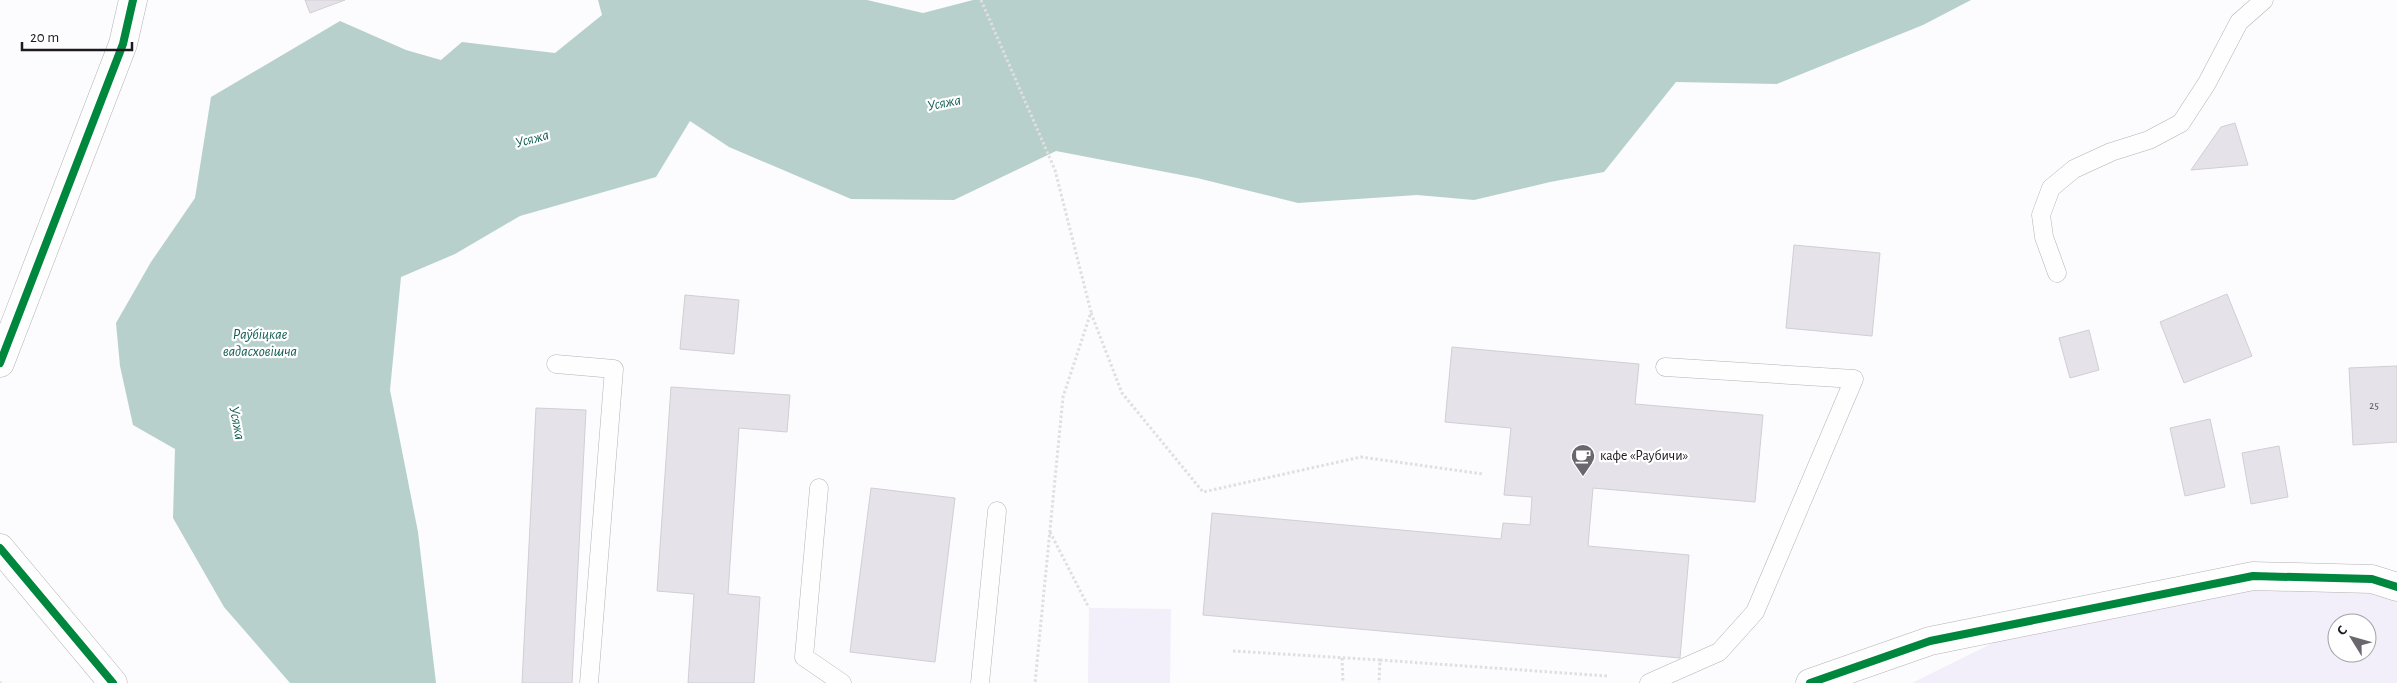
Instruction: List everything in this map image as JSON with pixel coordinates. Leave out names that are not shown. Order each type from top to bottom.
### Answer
[{"type":"street","points":[[0,363],[123,44],[133,0]]},
{"type":"street","points":[[0,548],[113,683]]},
{"type":"street","points":[[1810,683],[1930,641],[2253,576],[2372,579],[2397,587]]},
{"type":"lane","points":[[2057,273],[2044,237],[2041,215],[2051,188],[2074,169],[2111,152],[2149,140],[2182,123],[2207,83],[2239,22],[2264,0]]},
{"type":"lane","points":[[556,364],[614,369],[589,683]]},
{"type":"lane","points":[[1649,683],[1719,652],[1754,612],[1854,379],[1665,366]]},
{"type":"lane","points":[[819,488],[804,656],[842,683]]},
{"type":"lane","points":[[980,683],[997,511]]},
{"type":"path","points":[[981,0],[1055,170],[1090,312],[1122,393],[1203,492],[1361,457],[1483,474]]},
{"type":"path","points":[[1035,683],[1063,396],[1090,312]]},
{"type":"path","points":[[1050,532],[1089,608]]},
{"type":"path","points":[[1233,651],[1607,676]]},
{"type":"path","points":[[1342,658],[1343,683]]},
{"type":"path","points":[[1379,683],[1380,660]]},
{"type":"shaded area","points":[[2343,587],[2397,595],[2397,683],[1912,683],[1999,640],[2199,592]]},
{"type":"shaded area","points":[[1089,608],[1171,609],[1170,683],[1088,683]]},
{"type":"water","name":"Раўбіцкае вадасховішча","points":[[598,0],[867,0],[923,13],[973,0],[1971,0],[1923,25],[1777,84],[1676,82],[1604,172],[1550,182],[1474,200],[1417,195],[1298,203],[1197,178],[1056,151],[954,200],[851,199],[729,147],[690,121],[656,177],[520,216],[455,254],[401,277],[390,390],[418,532],[436,683],[290,683],[224,607],[173,518],[175,449],[133,425],[120,366],[116,323],[151,262],[195,198],[211,97],[340,21],[406,50],[441,60],[462,42],[555,53],[602,15]]},
{"type":"building","points":[[305,0],[345,0],[310,13]]},
{"type":"building","points":[[2235,123],[2248,165],[2191,170],[2221,127]]},
{"type":"building","points":[[1794,245],[1880,253],[1872,336],[1786,328]]},
{"type":"building","points":[[2227,294],[2252,356],[2184,383],[2160,322]]},
{"type":"building","points":[[685,295],[739,300],[734,354],[680,349]]},
{"type":"building","points":[[2089,330],[2099,370],[2070,378],[2059,338]]},
{"type":"building","points":[[1452,347],[1639,364],[1635,404],[1763,415],[1755,502],[1593,488],[1588,546],[1689,555],[1680,658],[1203,615],[1212,513],[1501,539],[1503,523],[1530,525],[1532,497],[1504,495],[1511,428],[1445,422]]},
{"type":"building","points":[[2397,366],[2397,442],[2353,445],[2349,368]]},
{"type":"building","points":[[671,387],[790,395],[787,432],[739,428],[728,594],[760,597],[754,683],[688,683],[694,594],[657,591]]},
{"type":"building","points":[[536,408],[586,410],[572,683],[522,683]]},
{"type":"building","points":[[2210,419],[2225,487],[2185,496],[2170,428]]},
{"type":"building","points":[[2279,446],[2288,497],[2251,504],[2242,453]]},
{"type":"building","points":[[871,488],[955,498],[935,662],[850,652]]},
{"type":"cycle path","points":[[0,363],[123,44],[133,0]]},
{"type":"cycle path","points":[[0,548],[113,683]]},
{"type":"cycle path","points":[[1810,683],[1930,641],[2253,576],[2372,579],[2397,587]]},
{"type":"place","name":"кафе «Раубичи»","points":[[1583,477]]},
{"type":"water label","name":"Усяжа","points":[[944,103]]},
{"type":"water label","name":"Усяжа","points":[[532,139]]},
{"type":"water label","name":"Усяжа","points":[[237,423]]}]
